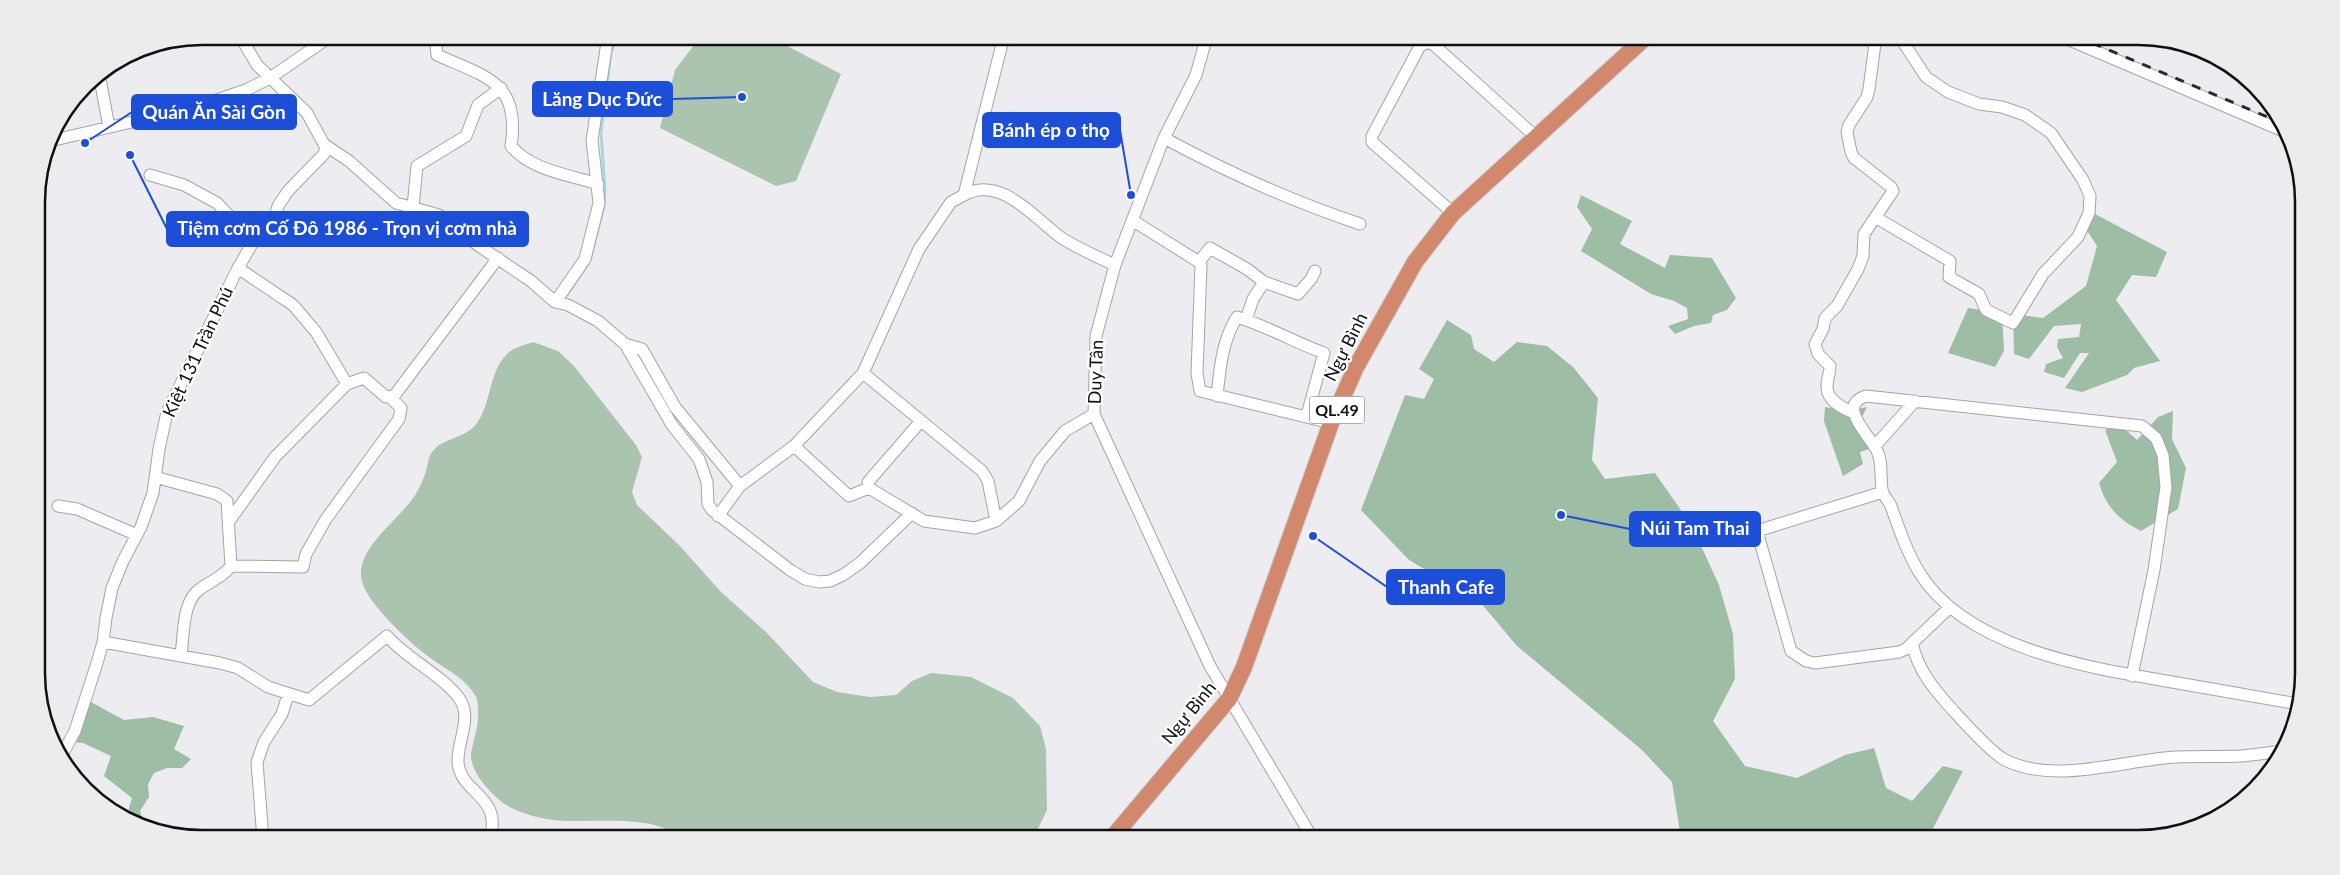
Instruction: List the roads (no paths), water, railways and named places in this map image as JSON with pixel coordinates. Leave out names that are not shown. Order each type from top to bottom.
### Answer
[{"type":"highway","name":"Ngự Bình","points":[[1119,830],[1229,699],[1244,667],[1331,423],[1356,367],[1415,262],[1452,213],[1637,45]]},
{"type":"street","points":[[245,45],[257,64],[307,113],[325,145],[349,161],[396,203],[439,215],[479,246],[558,301],[568,304],[598,321],[625,344],[672,425],[699,459],[707,482],[708,504],[718,516],[790,570],[805,579],[819,582],[830,581],[844,575],[860,563],[912,513]]},
{"type":"street","points":[[58,139],[204,105],[246,90],[270,78],[319,45]]},
{"type":"street","points":[[436,45],[437,55],[483,74],[501,88],[508,97],[514,125],[511,146],[518,155],[534,164],[598,184]]},
{"type":"street","points":[[558,301],[584,259],[599,203],[593,132],[607,45]]},
{"type":"street","points":[[964,195],[1002,45]]},
{"type":"street","name":"Duy Tân","points":[[1204,45],[1196,75],[1164,138],[1115,266],[1096,336],[1094,414],[1210,666],[1309,830]]},
{"type":"street","points":[[1422,45],[1372,136],[1372,142],[1452,213]]},
{"type":"street","points":[[1434,45],[1536,136]]},
{"type":"street","points":[[1854,412],[1842,408],[1828,394],[1830,366],[1818,354],[1815,344],[1823,329],[1825,318],[1837,306],[1864,256],[1864,234],[1893,190],[1854,158],[1847,132],[1852,118],[1869,89],[1875,45]]},
{"type":"street","points":[[1875,217],[1950,261],[1949,277],[1979,294],[1986,310],[2013,323],[2043,274],[2078,237],[2091,204],[2090,196],[2082,180],[2052,133],[2025,115],[2002,107],[1979,104],[1948,92],[1926,77],[1905,45]]},
{"type":"street","points":[[2081,45],[2276,128]]},
{"type":"street","points":[[99,84],[109,127]]},
{"type":"street","points":[[413,207],[417,166],[466,136],[478,105],[501,88]]},
{"type":"street","points":[[1164,138],[1268,190],[1312,208],[1360,224]]},
{"type":"street","name":"Kiệt 131 Trần Phú","points":[[65,749],[75,731],[103,642],[112,588],[137,535],[153,493],[167,412],[238,268],[254,242],[274,221],[278,206],[288,191],[324,154],[325,145]]},
{"type":"street","points":[[150,175],[184,185],[217,203],[254,242]]},
{"type":"street","points":[[718,516],[740,486],[794,446],[863,373],[919,249],[951,202],[971,191],[986,191],[1008,196],[1031,211],[1051,230],[1075,246],[1115,266]]},
{"type":"street","points":[[1132,220],[1199,262],[1201,266],[1197,373],[1200,391],[1331,423]]},
{"type":"street","points":[[1199,262],[1210,248],[1247,269],[1264,282],[1298,294],[1311,279],[1315,271]]},
{"type":"street","points":[[391,398],[498,258]]},
{"type":"street","points":[[238,268],[293,305],[316,332],[347,384]]},
{"type":"street","points":[[1246,320],[1253,299],[1264,282]]},
{"type":"street","points":[[1217,396],[1222,354],[1228,332],[1237,317],[1295,343],[1324,353],[1307,416]]},
{"type":"street","points":[[625,344],[642,349],[674,407],[740,486]]},
{"type":"street","points":[[863,373],[982,471],[988,481],[996,521]]},
{"type":"street","points":[[230,520],[275,457],[347,384],[364,378],[401,408],[399,419],[326,520],[306,554],[303,567],[230,566]]},
{"type":"street","points":[[2132,676],[2154,570],[2166,488],[2164,455],[2156,438],[2142,426],[1866,396],[1856,399],[1853,404],[1854,412],[1878,453],[1882,492],[1890,503],[1904,541],[1920,573],[1949,608],[1975,626],[2003,639],[2081,664],[2132,676],[2292,703]]},
{"type":"street","points":[[1875,446],[1915,402]]},
{"type":"street","points":[[869,488],[924,521],[974,528],[996,521],[1019,501],[1040,461],[1065,431],[1094,414]]},
{"type":"street","points":[[869,488],[868,482],[921,421]]},
{"type":"street","points":[[794,446],[849,496],[869,488]]},
{"type":"street","points":[[155,477],[217,494],[227,501],[230,520],[230,566],[226,573],[198,590],[189,601],[181,655]]},
{"type":"street","points":[[1882,492],[1757,530],[1788,646],[1795,656],[1806,661],[1826,663],[1899,652],[1912,643],[1949,608]]},
{"type":"street","points":[[58,506],[77,509],[137,535]]},
{"type":"street","points":[[103,642],[162,654],[181,655],[238,668],[268,687],[288,695],[309,700],[383,639],[452,690],[459,706],[464,728],[458,764],[462,775],[491,812],[492,830]]},
{"type":"street","points":[[1912,643],[1915,659],[1930,684],[1966,724],[2004,759],[2037,769],[2073,771],[2118,763],[2176,757],[2243,756],[2273,752]]},
{"type":"street","points":[[262,830],[257,762],[264,742],[282,714],[288,695]]},
{"type":"waterway","points":[[591,256],[604,206],[605,190],[601,132],[611,52],[614,45]]},
{"type":"waterway","points":[[567,295],[588,264]]},
{"type":"railway","points":[[2097,45],[2271,118]]},
{"type":"place","name":"Lăng Dục Đức","points":[[742,97]]},
{"type":"place","name":"Quán Ăn Sài Gòn","points":[[85,143]]},
{"type":"place","name":"Tiệm cơm Cố Đô 1986 - Trọn vị cơm nhà","points":[[130,155]]},
{"type":"place","name":"Bánh ép o thọ","points":[[1131,195]]},
{"type":"place","name":"Núi Tam Thai","points":[[1561,515]]},
{"type":"place","name":"Thanh Cafe","points":[[1313,536]]}]
